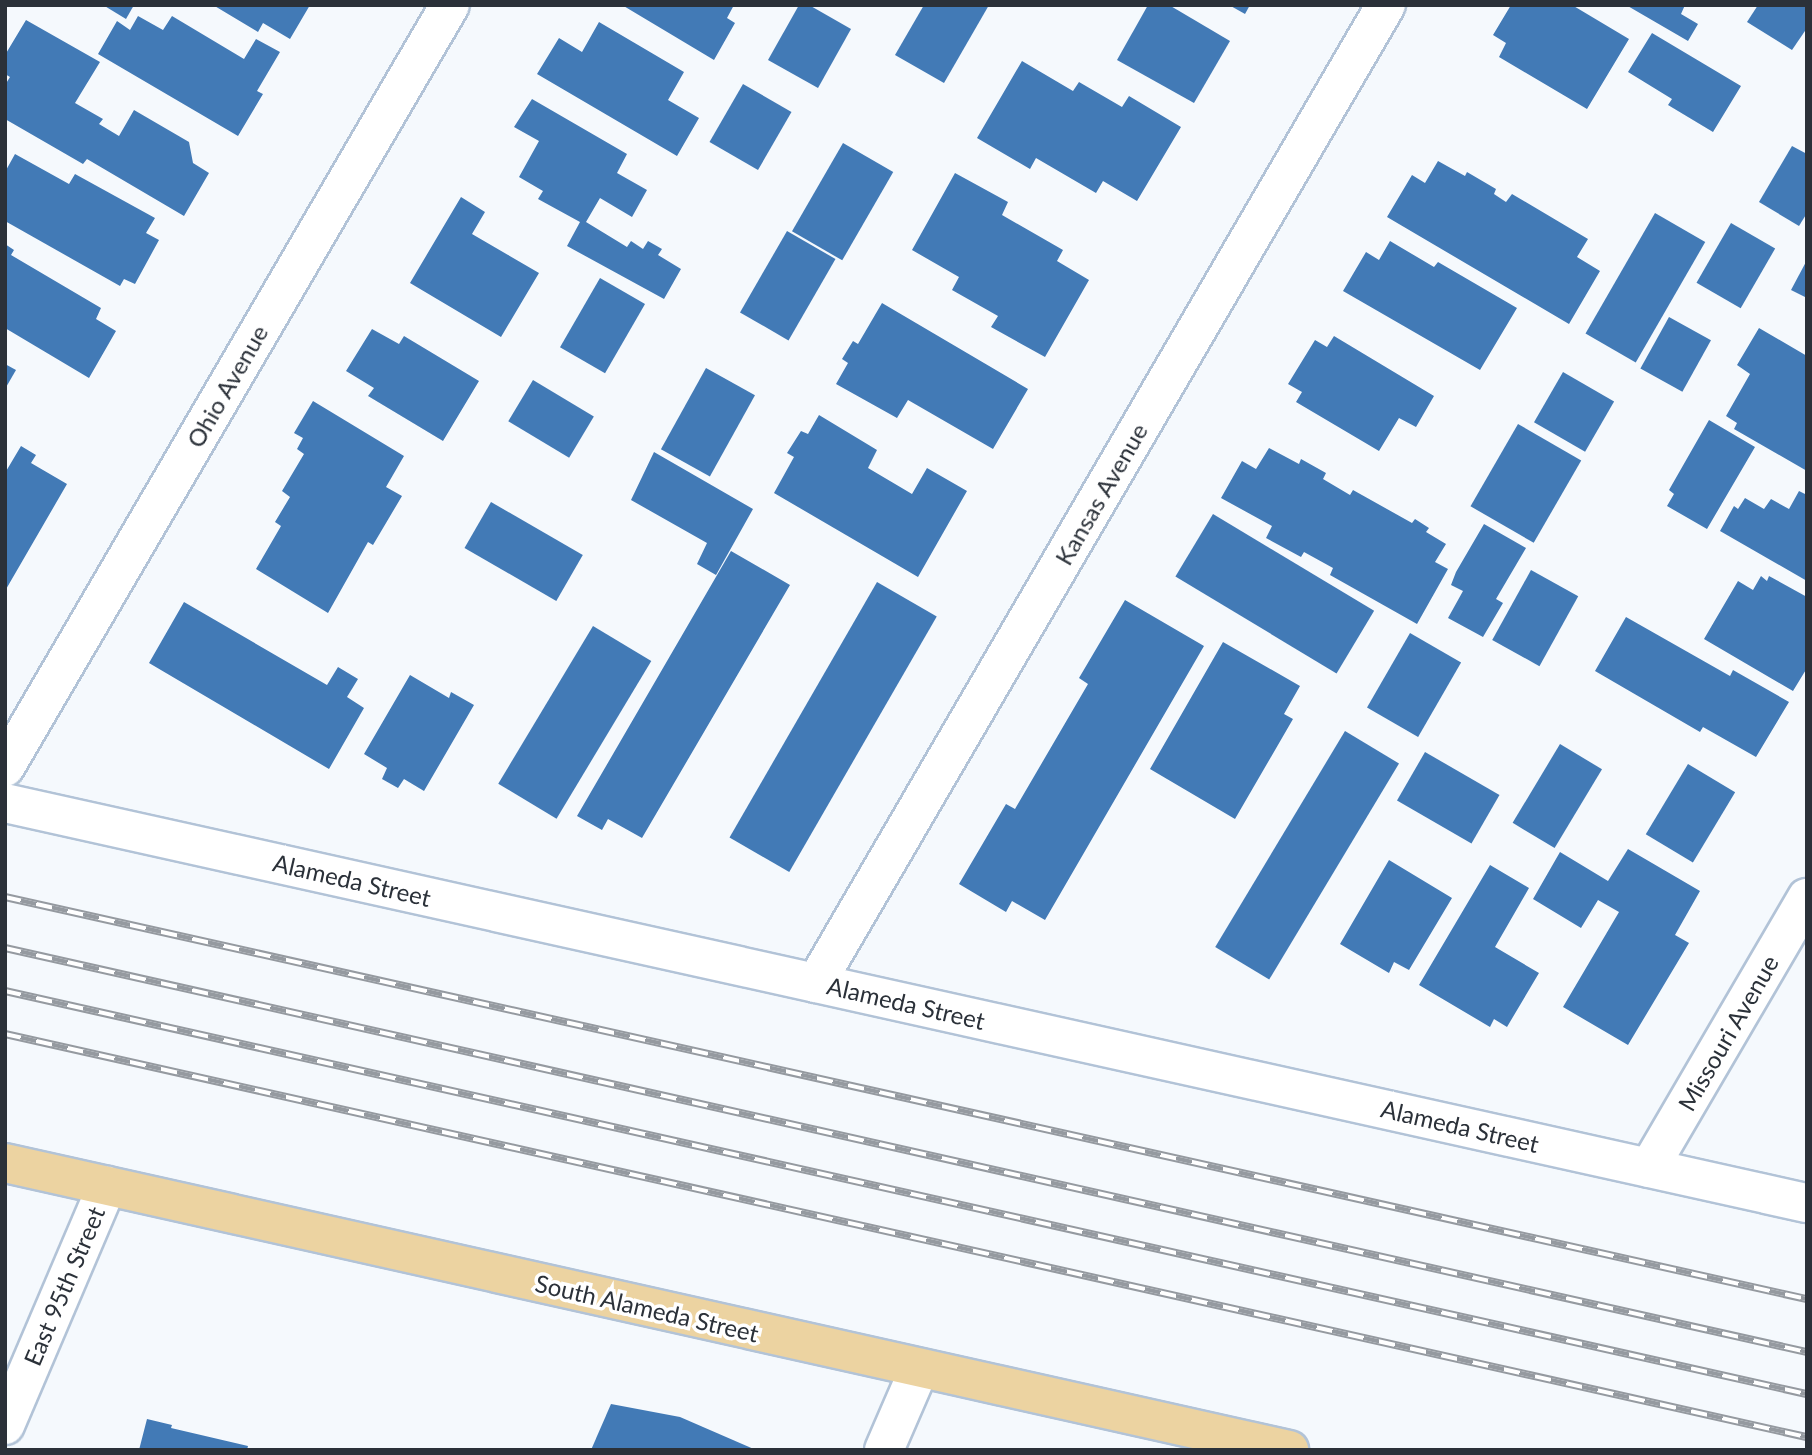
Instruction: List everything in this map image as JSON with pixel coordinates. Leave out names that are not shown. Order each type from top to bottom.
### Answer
[{"type":"main road","name":"South Alameda Street","points":[[5,1163],[1289,1450]]},
{"type":"street","name":"Ohio Avenue","points":[[5,767],[450,5]]},
{"type":"street","name":"Kansas Avenue","points":[[816,983],[1386,5]]},
{"type":"street","name":"Alameda Street","points":[[5,803],[1807,1203]]},
{"type":"street","name":"Missouri Avenue","points":[[1649,1168],[1807,898]]},
{"type":"street","name":"East 95th Street","points":[[5,1425],[107,1186]]},
{"type":"street","points":[[884,1450],[919,1369]]},
{"type":"building","points":[[103,5],[134,5],[126,19]]},
{"type":"building","points":[[213,5],[310,5],[290,39],[263,23],[258,32]]},
{"type":"building","points":[[622,5],[734,5],[727,18],[735,23],[714,60]]},
{"type":"building","points":[[799,5],[809,5],[851,29],[818,88],[768,60]]},
{"type":"building","points":[[924,5],[989,5],[944,83],[895,55]]},
{"type":"building","points":[[1148,5],[1169,5],[1230,41],[1194,103],[1117,60]]},
{"type":"building","points":[[1229,5],[1250,5],[1245,14]]},
{"type":"building","points":[[1511,5],[1572,5],[1629,39],[1587,109],[1499,57],[1506,43],[1493,35]]},
{"type":"building","points":[[1626,5],[1685,5],[1681,14],[1698,24],[1688,41]]},
{"type":"building","points":[[1758,5],[1807,5],[1807,28],[1792,50],[1747,22]]},
{"type":"building","points":[[138,16],[163,30],[172,16],[244,59],[256,39],[280,52],[257,91],[263,94],[238,136],[98,54],[117,21],[130,30]]},
{"type":"building","points":[[26,20],[100,62],[75,103],[103,119],[99,124],[119,136],[134,110],[189,142],[193,163],[209,173],[184,216],[87,159],[83,164],[5,119],[5,85],[10,77],[5,74],[5,55]]},
{"type":"building","points":[[599,22],[684,72],[668,100],[699,118],[677,156],[537,74],[559,38],[582,52]]},
{"type":"building","points":[[1652,33],[1741,86],[1713,132],[1668,105],[1672,99],[1628,72]]},
{"type":"building","points":[[1022,61],[1073,91],[1079,82],[1122,107],[1129,96],[1181,127],[1137,201],[1103,181],[1096,193],[1036,158],[1030,169],[977,138]]},
{"type":"building","points":[[743,84],[791,112],[758,170],[710,142]]},
{"type":"building","points":[[532,99],[627,154],[617,173],[647,190],[632,217],[600,198],[586,222],[627,247],[631,241],[643,249],[648,241],[662,249],[658,255],[681,269],[664,299],[567,246],[580,222],[538,199],[543,191],[519,177],[539,141],[514,127]]},
{"type":"building","points":[[843,143],[893,172],[842,260],[792,231]]},
{"type":"building","points":[[1792,146],[1807,154],[1807,213],[1799,226],[1759,202]]},
{"type":"building","points":[[15,154],[69,184],[75,174],[155,218],[146,233],[159,240],[135,284],[124,279],[120,286],[5,221],[5,172]]},
{"type":"building","points":[[1438,161],[1465,176],[1467,172],[1496,189],[1494,194],[1506,202],[1512,194],[1588,239],[1577,257],[1600,271],[1569,324],[1387,217],[1412,175],[1425,183]]},
{"type":"building","points":[[955,173],[1008,202],[1002,215],[1063,250],[1057,261],[1089,280],[1045,357],[991,327],[998,316],[952,290],[959,277],[912,250]]},
{"type":"building","points":[[461,197],[485,212],[472,234],[539,273],[501,337],[410,283]]},
{"type":"building","points":[[1655,213],[1705,242],[1636,362],[1586,333]]},
{"type":"building","points":[[1731,223],[1775,249],[1741,308],[1696,283]]},
{"type":"building","points":[[787,231],[835,259],[788,340],[740,312]]},
{"type":"building","points":[[1390,241],[1434,267],[1438,262],[1517,308],[1480,370],[1343,291],[1366,252],[1379,260]]},
{"type":"building","points":[[5,244],[14,250],[11,255],[101,308],[96,319],[116,331],[89,378],[5,328]]},
{"type":"building","points":[[1807,260],[1807,298],[1791,290]]},
{"type":"building","points":[[600,278],[645,304],[605,373],[560,347]]},
{"type":"building","points":[[882,303],[1028,389],[993,449],[908,400],[897,418],[836,384],[848,363],[842,359],[853,341],[858,344]]},
{"type":"building","points":[[1669,317],[1711,340],[1682,392],[1640,369]]},
{"type":"building","points":[[1759,328],[1807,356],[1807,471],[1734,429],[1737,423],[1726,416],[1750,374],[1737,365]]},
{"type":"building","points":[[372,329],[399,344],[404,336],[479,381],[443,441],[368,396],[374,388],[346,371]]},
{"type":"building","points":[[1334,336],[1434,396],[1416,427],[1399,418],[1379,451],[1296,402],[1302,392],[1288,384],[1315,340],[1327,347]]},
{"type":"building","points":[[5,364],[16,370],[5,389]]},
{"type":"building","points":[[706,368],[755,395],[710,476],[661,449]]},
{"type":"building","points":[[1563,372],[1614,401],[1585,452],[1534,422]]},
{"type":"building","points":[[533,380],[594,417],[569,458],[508,421]]},
{"type":"building","points":[[313,401],[404,456],[386,487],[402,496],[373,545],[368,542],[328,613],[256,569],[281,526],[275,522],[290,497],[282,491],[304,454],[297,449],[303,438],[294,433]]},
{"type":"building","points":[[819,415],[877,450],[868,468],[912,494],[927,468],[967,491],[918,577],[774,493],[794,457],[787,453],[801,431],[808,434]]},
{"type":"building","points":[[1709,420],[1755,447],[1707,529],[1667,506],[1674,494],[1669,490]]},
{"type":"building","points":[[1518,424],[1581,460],[1534,543],[1470,506]]},
{"type":"building","points":[[21,446],[36,455],[31,463],[67,484],[5,591],[5,473]]},
{"type":"building","points":[[1269,448],[1299,464],[1301,459],[1326,473],[1323,479],[1350,495],[1353,490],[1412,523],[1415,519],[1429,528],[1426,532],[1446,544],[1435,562],[1448,569],[1417,624],[1330,575],[1333,568],[1304,552],[1301,557],[1266,538],[1272,526],[1221,498],[1242,461],[1256,469]]},
{"type":"building","points":[[654,452],[753,509],[716,575],[697,564],[707,543],[631,500]]},
{"type":"building","points":[[1799,491],[1807,495],[1807,581],[1720,531],[1734,506],[1738,509],[1745,498],[1764,509],[1771,499],[1789,509]]},
{"type":"building","points":[[491,502],[583,555],[556,601],[465,548]]},
{"type":"building","points":[[1213,514],[1374,611],[1337,673],[1175,577]]},
{"type":"building","points":[[1484,524],[1526,548],[1496,599],[1503,603],[1483,637],[1448,618],[1463,591],[1451,585]]},
{"type":"building","points":[[731,551],[790,585],[642,838],[608,819],[602,830],[577,816]]},
{"type":"building","points":[[1531,570],[1578,596],[1539,666],[1492,640]]},
{"type":"building","points":[[1761,576],[1767,581],[1769,576],[1807,597],[1807,668],[1793,691],[1704,639],[1738,581],[1753,590]]},
{"type":"building","points":[[877,582],[937,616],[789,872],[730,837]]},
{"type":"building","points":[[1125,600],[1204,646],[1045,920],[1012,901],[1006,912],[959,884],[1006,804],[1015,809],[1088,684],[1079,678]]},
{"type":"building","points":[[184,602],[327,685],[338,667],[358,679],[347,697],[364,708],[329,769],[149,663]]},
{"type":"building","points":[[1626,617],[1730,676],[1733,670],[1789,702],[1756,757],[1703,727],[1700,732],[1595,671]]},
{"type":"building","points":[[593,626],[651,661],[557,819],[498,784]]},
{"type":"building","points":[[1410,633],[1461,662],[1418,737],[1367,707]]},
{"type":"building","points":[[1223,642],[1300,686],[1284,714],[1293,719],[1235,819],[1150,769]]},
{"type":"building","points":[[410,675],[449,698],[451,692],[474,705],[424,791],[404,779],[398,788],[382,779],[387,768],[364,754]]},
{"type":"building","points":[[1345,731],[1399,763],[1269,979],[1215,947]]},
{"type":"building","points":[[1560,744],[1602,769],[1555,848],[1513,823]]},
{"type":"building","points":[[1425,752],[1499,795],[1471,843],[1397,800]]},
{"type":"building","points":[[1688,764],[1735,792],[1693,863],[1646,834]]},
{"type":"building","points":[[1628,849],[1700,891],[1675,935],[1689,943],[1628,1045],[1563,1007],[1619,912],[1598,900],[1581,928],[1533,899],[1560,852],[1608,881]]},
{"type":"building","points":[[1389,860],[1452,898],[1409,970],[1394,962],[1389,973],[1340,944]]},
{"type":"building","points":[[1490,865],[1529,888],[1495,947],[1539,973],[1507,1027],[1494,1019],[1490,1027],[1419,985]]},
{"type":"building","points":[[611,1404],[680,1417],[756,1450],[591,1450]]},
{"type":"building","points":[[147,1419],[172,1425],[171,1428],[248,1446],[247,1450],[139,1450]]},
{"type":"railway","points":[[5,897],[1807,1299]]},
{"type":"railway","points":[[5,948],[1807,1352]]},
{"type":"railway","points":[[5,991],[1807,1394]]},
{"type":"railway","points":[[5,1034],[1807,1437]]}]
